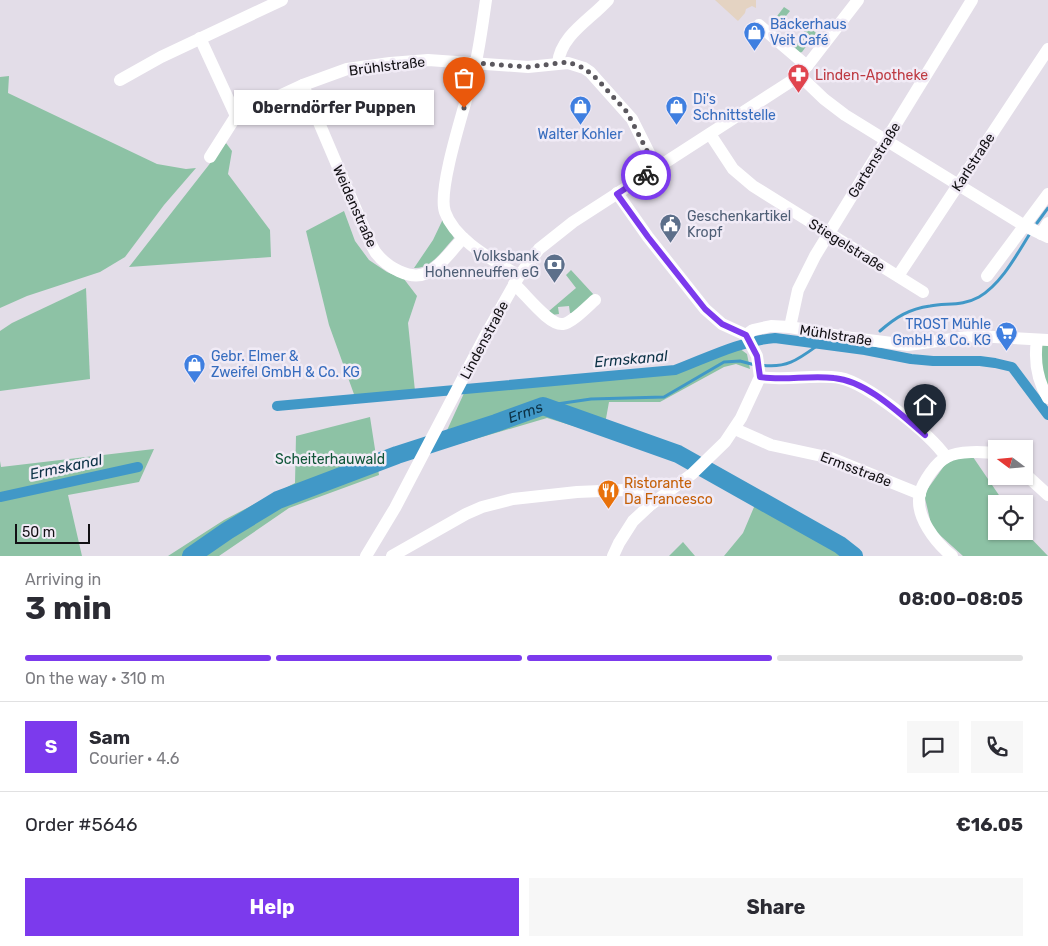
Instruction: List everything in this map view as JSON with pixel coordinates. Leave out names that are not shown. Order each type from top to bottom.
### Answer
[{"type":"street","points":[[132,81],[120,80],[161,57],[282,0]]},
{"type":"street","points":[[486,0],[476,63],[449,165],[442,202],[449,222],[464,238],[517,280],[546,317],[558,323],[569,322],[595,300]]},
{"type":"street","points":[[558,63],[559,55],[566,40],[608,0]]},
{"type":"street","name":"Lindenstraße","points":[[366,556],[395,508],[517,280],[533,255],[550,239],[617,194],[778,91],[803,71],[858,0]]},
{"type":"street","name":"Gartenstraße","points":[[790,327],[798,290],[828,233],[972,0]]},
{"type":"street","points":[[759,25],[833,106],[1025,226],[1044,236],[1048,223]]},
{"type":"street","points":[[200,38],[236,116],[210,157]]},
{"type":"street","name":"Karlstraße","points":[[898,276],[1048,49]]},
{"type":"street","name":"Brühlstraße","points":[[236,116],[303,86],[347,69],[428,60],[528,67],[568,62],[584,68],[597,79],[632,119],[656,168]]},
{"type":"street","name":"Weidenstraße","points":[[303,86],[363,226],[375,252],[381,259],[395,270],[420,275],[435,268],[464,238]]},
{"type":"street","name":"Stiegelstraße","points":[[710,134],[733,169],[741,177],[923,292]]},
{"type":"street","points":[[613,556],[626,530],[633,521],[649,506],[692,474],[716,452],[734,429],[753,394],[760,374],[755,351],[746,335],[722,324],[705,309],[652,243],[617,194]]},
{"type":"street","points":[[987,276],[1048,194]]},
{"type":"street","name":"Mühlstraße","points":[[746,335],[762,327],[790,327],[844,337],[908,345],[975,336],[1043,340]]},
{"type":"street","points":[[1043,340],[1037,371],[1042,388],[1048,398]]},
{"type":"street","points":[[760,374],[833,378],[853,382],[898,413],[930,440],[946,457]]},
{"type":"street","name":"Ermsstraße","points":[[734,429],[771,445],[831,458],[920,494]]},
{"type":"street","points":[[952,556],[935,540],[927,528],[923,517],[920,494],[932,473],[946,457],[956,454],[988,453]]},
{"type":"street","points":[[1033,481],[1048,495]]},
{"type":"street","points":[[392,556],[466,514],[482,507],[513,499],[577,492],[625,490],[637,492],[649,506]]},
{"type":"shaded area","points":[[715,0],[756,0],[756,8],[752,6],[746,9],[738,21]]},
{"type":"green space","points":[[784,7],[790,11],[773,32],[770,28],[771,24]]},
{"type":"green space","points":[[808,26],[816,33],[802,52],[799,53],[793,48]]},
{"type":"green space","points":[[9,76],[8,93],[157,164],[186,169],[196,168],[164,205],[125,257],[100,272],[27,296],[0,308],[0,77]]},
{"type":"green space","points":[[226,143],[232,151],[228,174],[270,230],[271,257],[129,267]]},
{"type":"green space","points":[[344,211],[355,241],[369,260],[387,272],[404,279],[417,296],[408,323],[415,391],[355,397],[329,325],[306,231]]},
{"type":"green space","points":[[443,219],[454,238],[431,262],[414,268],[433,240]]},
{"type":"green space","points":[[571,270],[594,295],[574,313],[570,313],[569,306],[558,307],[559,314],[552,315],[549,311],[576,288],[566,275]]},
{"type":"green space","points":[[86,288],[90,379],[0,391],[0,331],[12,323]]},
{"type":"green space","points":[[1048,343],[1048,390],[1043,382],[1040,344]]},
{"type":"green space","points":[[739,348],[747,354],[750,369],[736,364],[724,367],[660,402],[609,402],[603,435],[547,418],[438,450],[465,391],[545,386],[674,374]]},
{"type":"green space","name":"Scheiterhauwald","points":[[370,417],[379,475],[289,508],[219,556],[168,556],[224,520],[295,483],[296,436]]},
{"type":"green space","points":[[154,449],[139,482],[68,495],[82,556],[0,556],[0,461],[1,467]]},
{"type":"green space","points":[[973,457],[988,479],[988,485],[992,485],[999,495],[988,495],[988,540],[1033,540],[1048,556],[963,556],[932,528],[924,494],[949,459]]},
{"type":"green space","points":[[757,500],[846,556],[724,556],[743,533]]},
{"type":"green space","points":[[683,542],[695,556],[669,556]]},
{"type":"waterway","points":[[1037,223],[1048,208]]},
{"type":"waterway","points":[[880,331],[897,318],[916,309],[961,303],[979,297],[1001,277],[1029,235]]},
{"type":"waterway","name":"Ermskanal","points":[[277,406],[675,370],[736,346],[775,338],[865,350],[911,359],[980,361],[1012,367],[1048,415]]},
{"type":"waterway","points":[[761,365],[786,364],[800,358],[821,343]]},
{"type":"waterway","points":[[543,406],[591,399],[664,397],[724,362],[740,361],[755,365]]},
{"type":"waterway","name":"Erms","points":[[191,556],[227,531],[278,500],[397,455],[543,406],[678,454],[840,545],[854,556]]},
{"type":"waterway","name":"Ermskanal","points":[[0,497],[138,467]]},
{"type":"way so far","points":[[464,108],[476,63],[528,67],[568,62],[590,72],[632,119],[656,168],[646,175]]},
{"type":"place","name":"Bäckerhaus Veit Café","points":[[754,51]]},
{"type":"place","name":"Linden-Apotheke","points":[[799,94]]},
{"type":"place","name":"Oberndörfer Puppen","points":[[464,108]]},
{"type":"place","name":"Walter Kohler","points":[[580,125]]},
{"type":"place","name":"Di's Schnittstelle","points":[[677,126]]},
{"type":"place","name":"Geschenkartikel Kropf","points":[[671,243]]},
{"type":"place","name":"Volksbank Hohenneuffen eG","points":[[555,283]]},
{"type":"place","name":"TROST Mühle GmbH & Co. KG","points":[[1007,351]]},
{"type":"place","name":"Gebr. Elmer & Zweifel GmbH & Co. KG","points":[[195,383]]},
{"type":"place","name":"Ristorante Da Francesco","points":[[608,510]]},
{"type":"route","points":[[646,175],[617,194],[692,295],[715,319],[746,335],[754,347],[760,377],[823,377],[853,382],[892,408],[925,435]]}]
